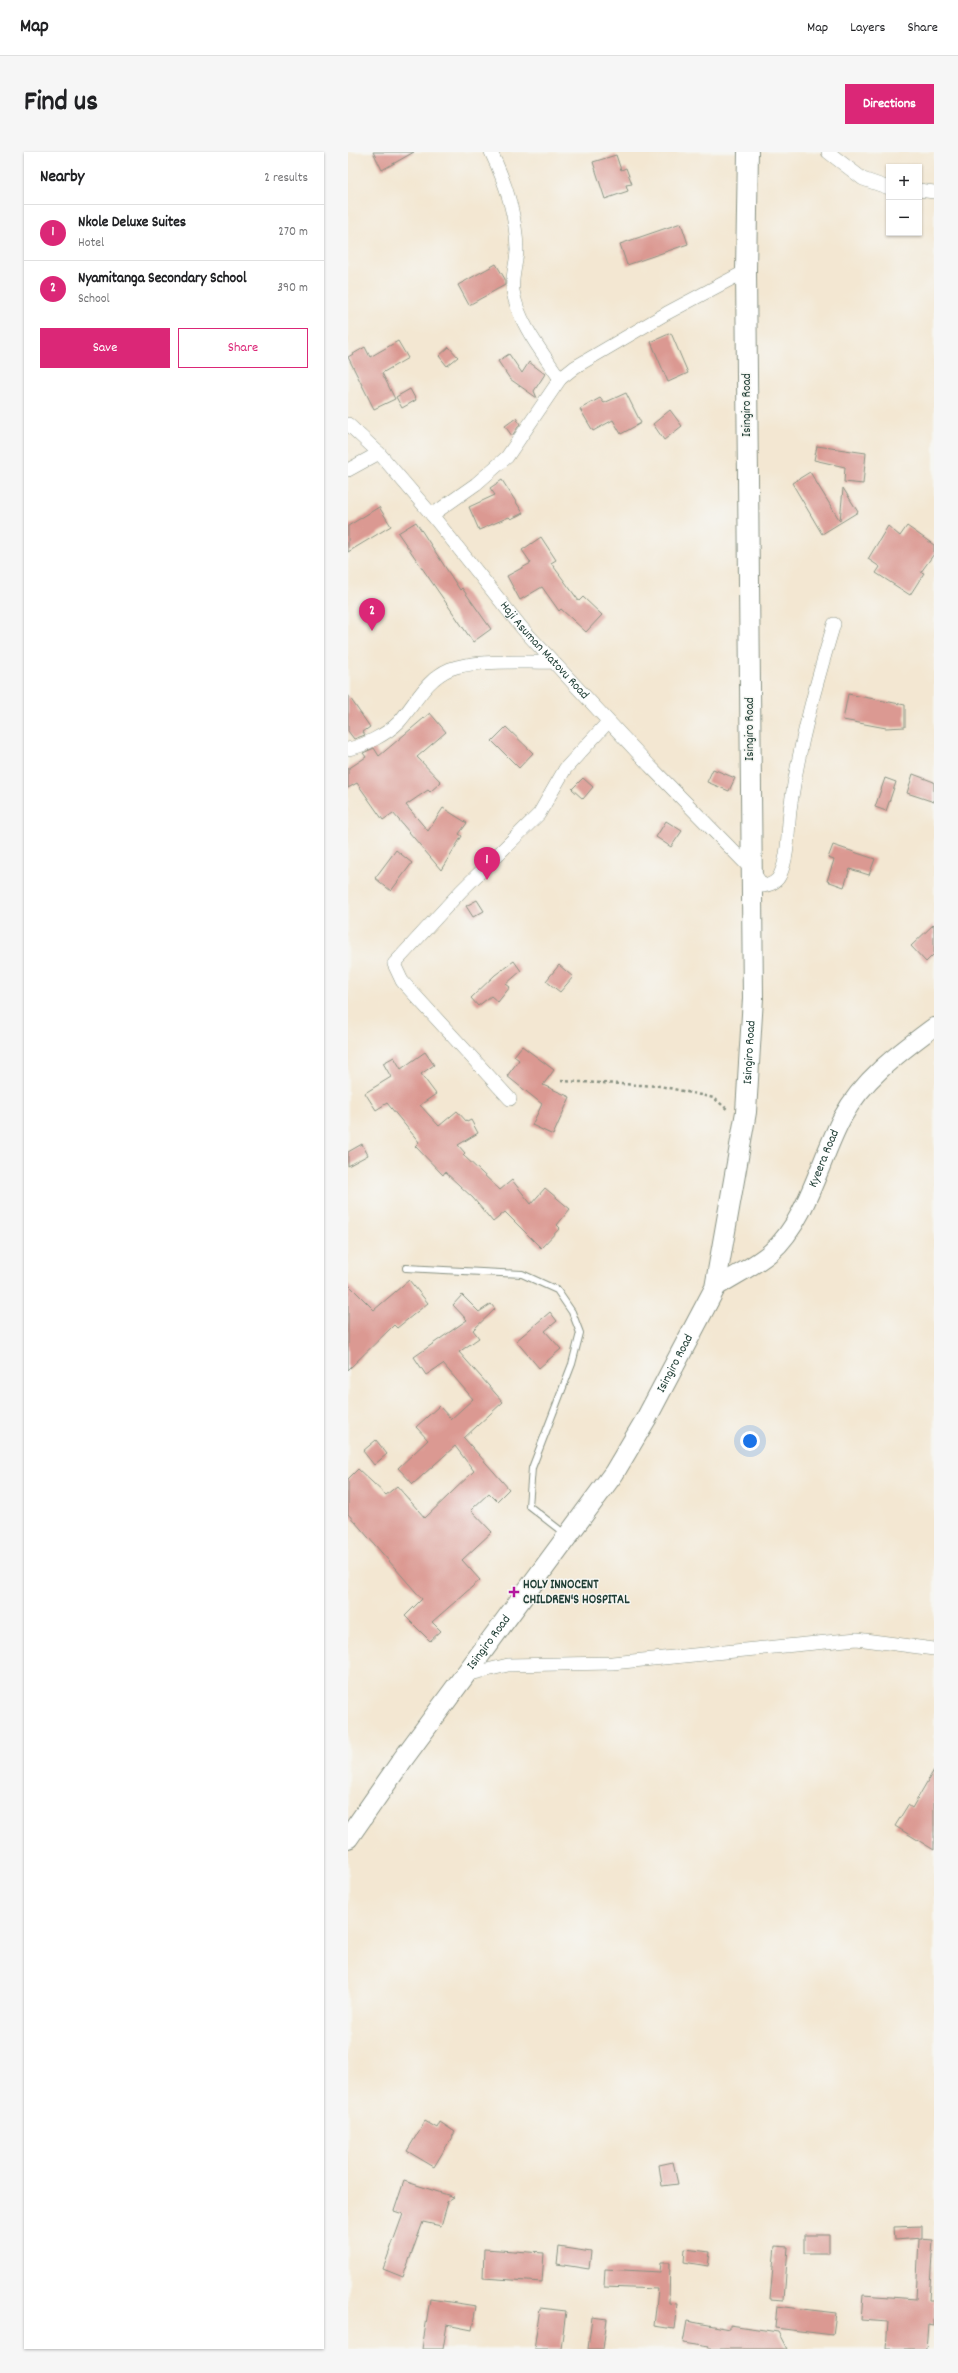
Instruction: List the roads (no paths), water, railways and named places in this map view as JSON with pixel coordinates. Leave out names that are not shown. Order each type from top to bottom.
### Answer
[{"type":"main road","name":"Isingiro Road","points":[[348,1838],[614,1473],[646,1419],[715,1288],[744,1123],[753,998],[746,271],[748,152]]},
{"type":"main road","name":"Kyeera Road","points":[[715,1288],[771,1252],[789,1231],[803,1207],[842,1118],[862,1088],[898,1053],[934,1027]]},
{"type":"street","points":[[491,152],[508,197],[515,226],[517,250],[513,291],[518,309],[531,334],[560,379]]},
{"type":"street","points":[[828,152],[862,179],[886,187]]},
{"type":"street","points":[[922,190],[934,192]]},
{"type":"street","points":[[432,515],[476,484],[507,457],[560,379],[575,367],[605,348],[746,271]]},
{"type":"street","name":"Haji Asuman Matovu Road","points":[[348,424],[379,453],[432,515],[522,628],[608,722],[751,868],[763,886],[770,885],[780,876],[786,852],[790,804],[810,701],[834,624]]},
{"type":"street","points":[[348,470],[379,453]]},
{"type":"street","points":[[348,749],[384,733],[398,722],[434,679],[450,669],[487,663],[554,662]]},
{"type":"street","points":[[510,1099],[402,981],[394,964],[461,891],[540,814],[565,769],[608,722]]},
{"type":"street","points":[[466,1675],[508,1665],[612,1663],[857,1639],[934,1649]]},
{"type":"lane","points":[[406,1268],[522,1274],[557,1290],[572,1312],[580,1333],[572,1364],[532,1468],[529,1506],[568,1536]]},
{"type":"place","name":"Nyamitanga Secondary School","points":[[372,631]]},
{"type":"place","name":"Nkole Deluxe Suites","points":[[487,880]]},
{"type":"place","name":"HOLY INNOCENT CHILDREN'S HOSPITAL","points":[[514,1592]]}]
